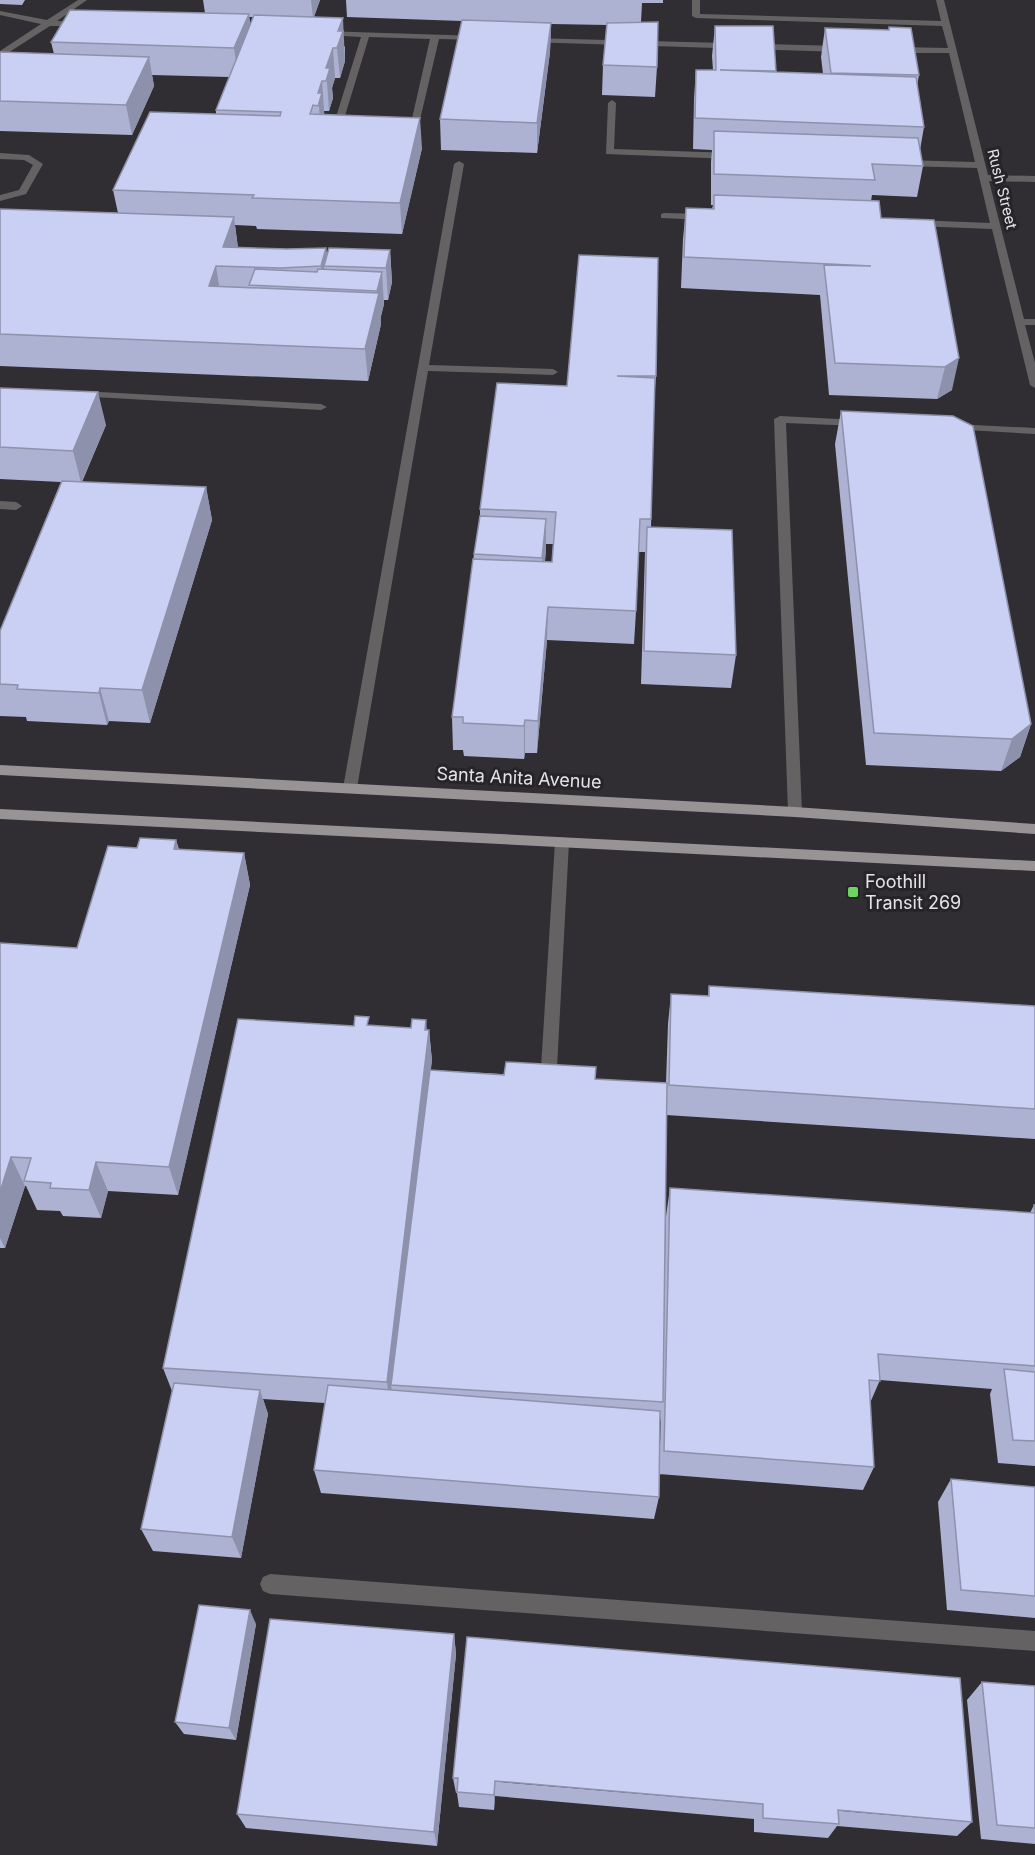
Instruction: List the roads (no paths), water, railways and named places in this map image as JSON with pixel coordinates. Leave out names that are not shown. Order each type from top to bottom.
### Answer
[{"type":"main road","name":"Santa Anita Avenue","points":[[0,770],[795,812],[1035,829]]},
{"type":"main road","points":[[0,813],[1035,866]]},
{"type":"street","points":[[0,55],[83,0]]},
{"type":"street","points":[[696,0],[696,16],[946,24]]},
{"type":"street","name":"Rush Street","points":[[940,0],[1035,385]]},
{"type":"street","points":[[0,13],[48,22],[94,25]]},
{"type":"street","points":[[319,33],[493,39]]},
{"type":"street","points":[[362,135],[346,127],[339,120],[366,34]]},
{"type":"street","points":[[400,135],[415,124],[435,37]]},
{"type":"street","points":[[517,40],[847,49]]},
{"type":"street","points":[[882,50],[953,51]]},
{"type":"street","points":[[612,103],[609,152],[737,156]]},
{"type":"street","points":[[0,156],[26,157],[38,164],[23,192],[0,198]]},
{"type":"street","points":[[889,162],[981,165]]},
{"type":"street","points":[[350,788],[459,164]]},
{"type":"street","points":[[984,178],[1035,179]]},
{"type":"street","points":[[664,216],[712,217]]},
{"type":"street","points":[[903,223],[996,226]]},
{"type":"street","points":[[1019,322],[1035,322]]},
{"type":"street","points":[[424,368],[553,372]]},
{"type":"street","points":[[71,394],[321,407]]},
{"type":"street","points":[[795,812],[780,419],[873,423]]},
{"type":"street","points":[[942,426],[1035,431]]},
{"type":"street","points":[[0,505],[16,506]]},
{"type":"street","points":[[549,1068],[562,842]]},
{"type":"street","points":[[270,1584],[1035,1641]]},
{"type":"place","name":"Foothill Transit 269","points":[[853,892]]}]
